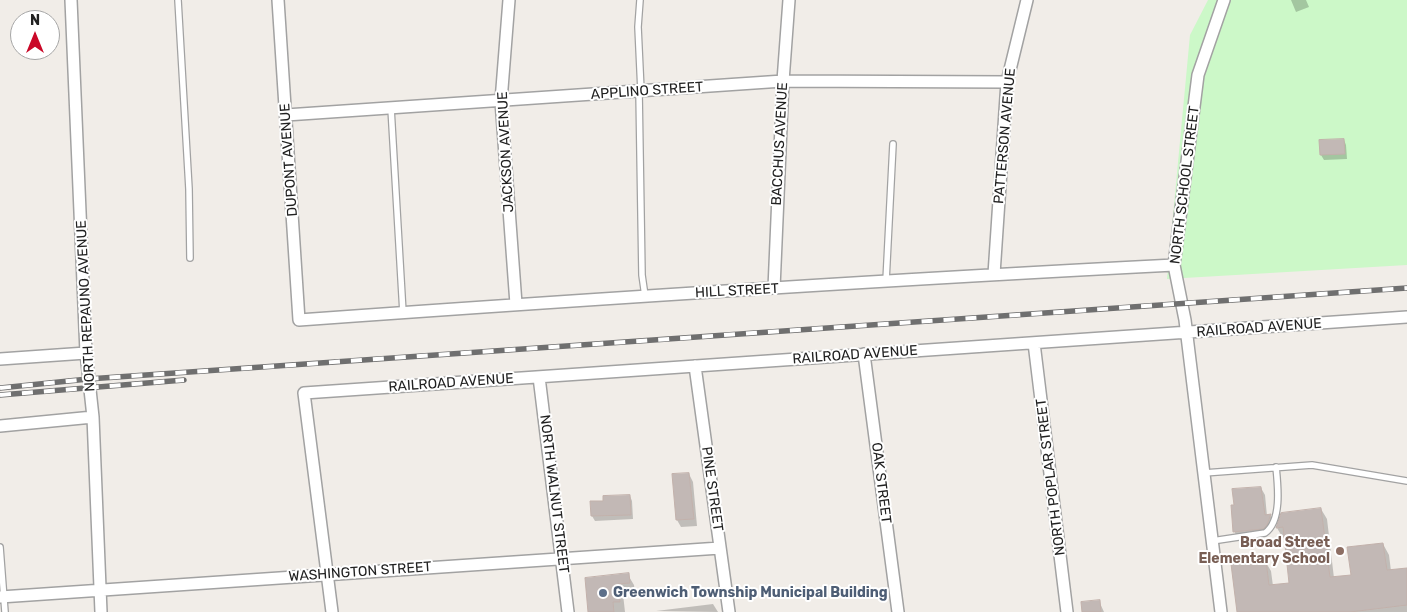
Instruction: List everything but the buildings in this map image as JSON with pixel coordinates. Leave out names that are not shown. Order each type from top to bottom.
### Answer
[{"type":"street","name":"NORTH REPAUNO AVENUE","points":[[71,0],[86,353],[93,417],[101,612]]},
{"type":"street","name":"DUPONT AVENUE","points":[[278,0],[299,320]]},
{"type":"street","name":"JACKSON AVENUE","points":[[509,0],[501,101],[516,304]]},
{"type":"street","name":"BACCHUS AVENUE","points":[[774,288],[783,81],[789,0]]},
{"type":"street","name":"PATTERSON AVENUE","points":[[994,274],[1007,82],[1027,0]]},
{"type":"street","name":"NORTH SCHOOL STREET","points":[[1221,612],[1186,333],[1174,265],[1198,75],[1224,0]]},
{"type":"street","name":"APPLINO STREET","points":[[286,115],[783,81],[1007,82]]},
{"type":"street","name":"HILL STREET","points":[[299,320],[516,304],[994,274],[1174,265]]},
{"type":"street","name":"RAILROAD AVENUE","points":[[327,575],[304,393],[1407,318]]},
{"type":"street","name":"NORTH POPLAR STREET","points":[[1034,343],[1067,612]]},
{"type":"street","points":[[0,359],[86,353]]},
{"type":"street","name":"OAK STREET","points":[[864,354],[898,612]]},
{"type":"street","name":"PINE STREET","points":[[695,366],[729,612]]},
{"type":"street","name":"NORTH WALNUT STREET","points":[[539,377],[568,612]]},
{"type":"street","points":[[0,426],[93,417]]},
{"type":"street","name":"WASHINGTON STREET","points":[[2,597],[720,548]]},
{"type":"street","points":[[327,575],[332,612]]},
{"type":"lane","points":[[178,0],[189,188],[190,258]]},
{"type":"lane","points":[[640,0],[638,27],[642,276],[645,296]]},
{"type":"lane","points":[[391,108],[403,312]]},
{"type":"lane","points":[[886,281],[893,144]]},
{"type":"lane","points":[[1204,473],[1312,465],[1407,481]]},
{"type":"lane","points":[[1212,540],[1265,533],[1270,529],[1275,519],[1278,487],[1276,467]]},
{"type":"lane","points":[[0,547],[2,597],[6,612]]},
{"type":"green space","points":[[1208,0],[1407,0],[1407,265],[1167,279],[1190,35]]},
{"type":"railway","points":[[0,388],[88,379],[1407,288]]},
{"type":"railway","points":[[0,395],[184,380]]},
{"type":"place","name":"Broad Street Elementary School","points":[[1340,551]]},
{"type":"place","name":"Greenwich Township Municipal Building","points":[[603,593]]}]
